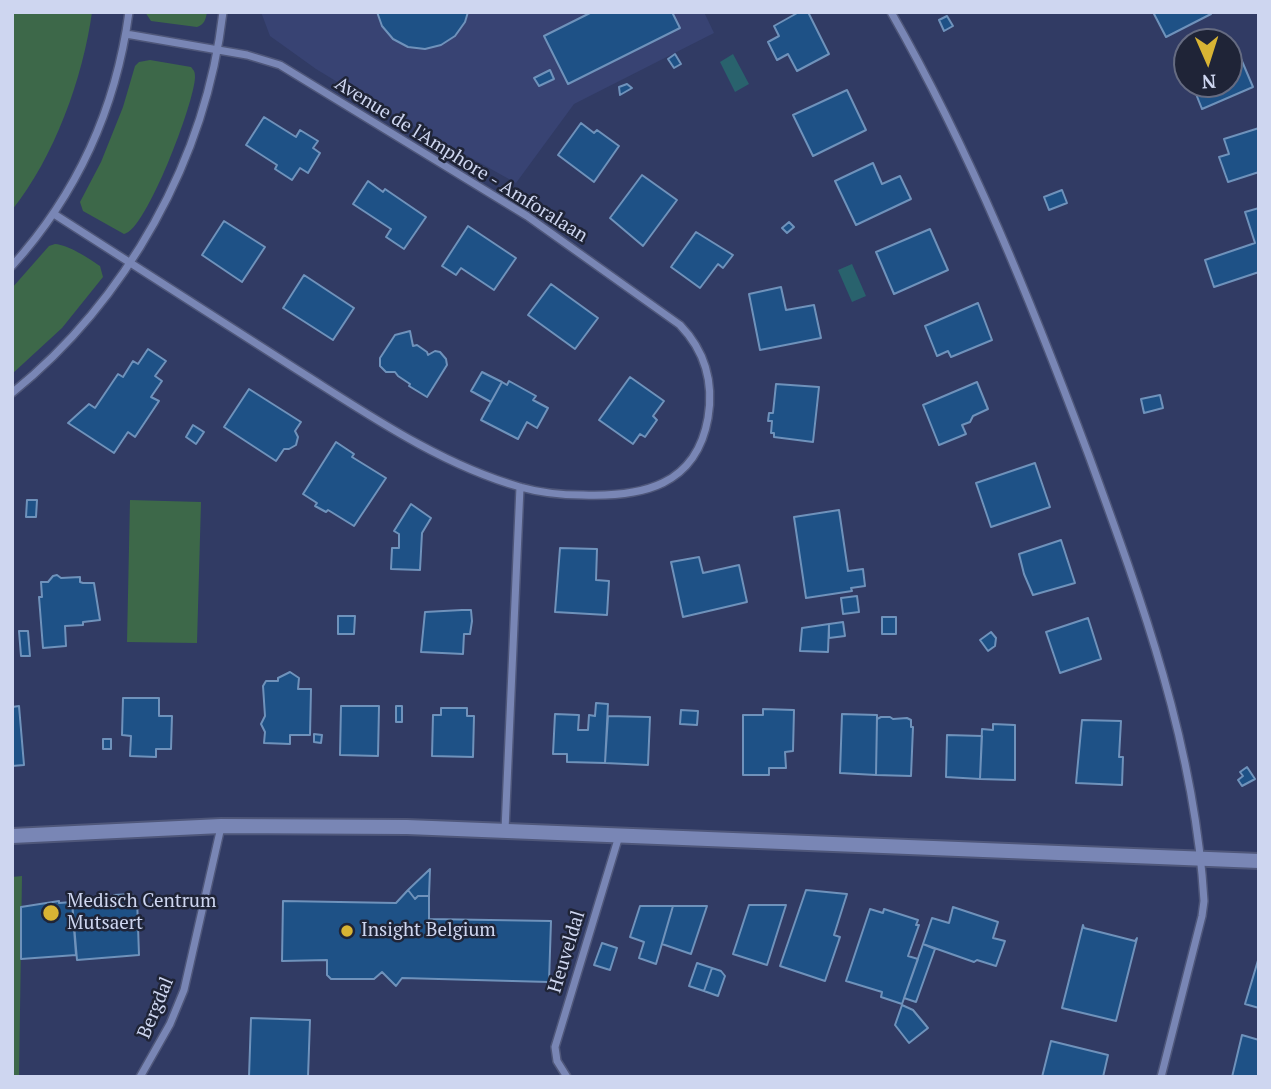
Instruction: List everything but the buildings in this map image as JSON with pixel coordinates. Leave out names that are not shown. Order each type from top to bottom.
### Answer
[{"type":"main road","points":[[12,836],[221,826],[368,826],[1259,861]]},
{"type":"street","points":[[12,266],[35,241],[54,214],[95,140],[114,87],[129,12]]},
{"type":"street","points":[[12,393],[57,353],[108,294],[160,212],[185,160],[204,106],[218,50],[223,12]]},
{"type":"street","points":[[891,12],[1001,231],[1027,292],[1121,542],[1174,710],[1187,762],[1204,901],[1161,1077]]},
{"type":"street","name":"Avenue de l'Amphore - Amforalaan","points":[[54,214],[363,411],[481,473],[520,487],[559,495],[620,496],[643,492],[664,483],[679,472],[692,459],[701,444],[709,411],[707,371],[700,350],[692,338],[680,326],[527,216],[292,72],[265,60],[126,34]]},
{"type":"street","points":[[505,830],[520,487]]},
{"type":"street","name":"Bergdal","points":[[140,1077],[170,1024],[184,990],[221,826]]},
{"type":"street","name":"Heuveldal","points":[[567,1077],[557,1061],[555,1047],[620,835]]},
{"type":"shaded area","points":[[12,12],[92,12],[82,63],[64,116],[41,166],[12,210]]},
{"type":"shaded area","points":[[145,12],[207,12],[204,21],[197,27],[151,21]]},
{"type":"shaded area","points":[[261,12],[704,12],[714,33],[574,104],[516,183],[316,69],[270,36]]},
{"type":"shaded area","points":[[733,54],[749,84],[735,92],[720,62]]},
{"type":"shaded area","points":[[150,60],[191,67],[195,77],[193,91],[156,189],[144,212],[124,234],[83,211],[80,202],[101,162],[123,107],[135,66],[139,62]]},
{"type":"shaded area","points":[[55,244],[72,249],[100,266],[103,277],[62,328],[12,374],[12,288],[49,246]]},
{"type":"shaded area","points":[[852,264],[866,296],[852,302],[838,270]]},
{"type":"shaded area","points":[[130,500],[201,502],[197,643],[127,642]]},
{"type":"shaded area","points":[[22,876],[19,1077],[12,1077],[12,877]]},
{"type":"place","name":"Medisch Centrum Mutsaert","points":[[51,913]]},
{"type":"place","name":"Insight Belgium","points":[[347,931]]}]
